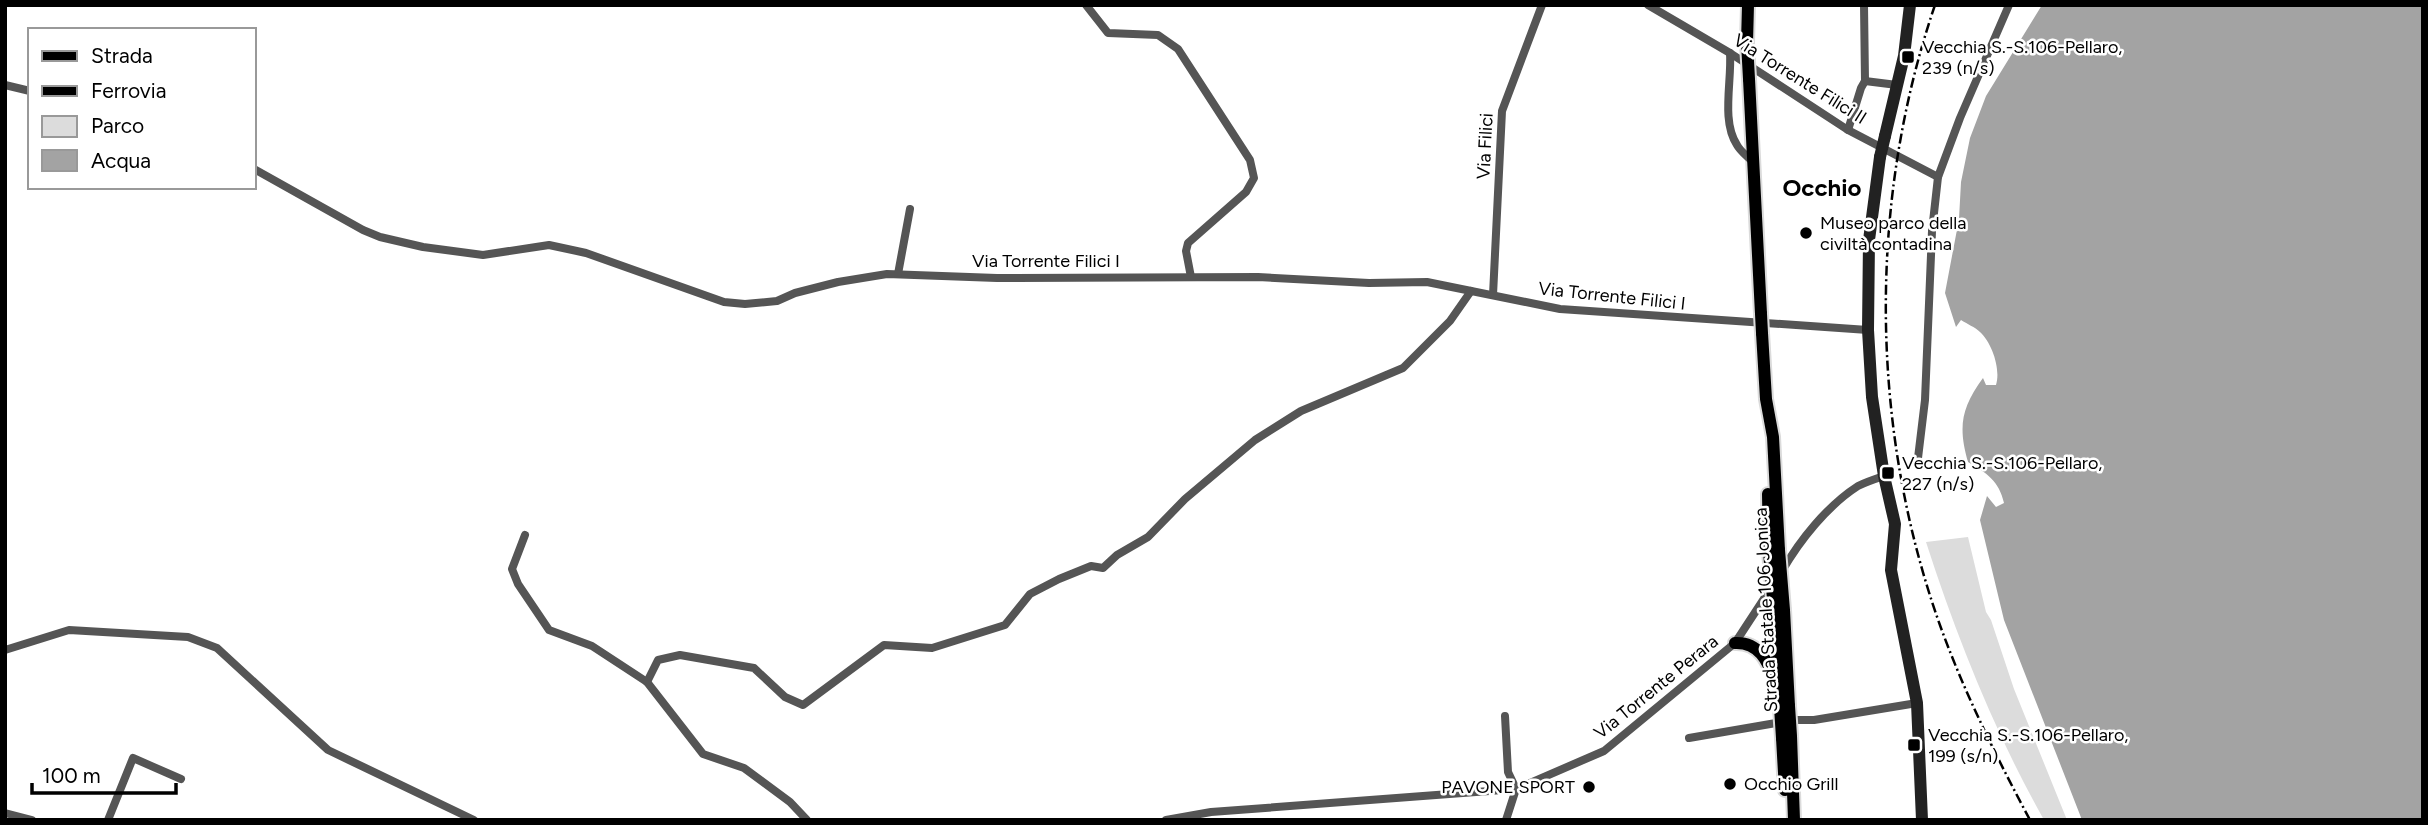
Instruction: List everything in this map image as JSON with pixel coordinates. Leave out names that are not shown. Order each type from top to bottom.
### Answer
[{"type":"main road","name":"Strada Statale 106 Jonica","points":[[1748,5],[1747,43],[1762,333],[1766,399],[1773,437],[1774,551],[1794,820]]},
{"type":"main road","name":"Strada Statale 106 Jonica","points":[[1779,611],[1779,692],[1784,707]]},
{"type":"main road","points":[[1741,643],[1756,648],[1763,656],[1779,692]]},
{"type":"main road","name":"Strada Statale 106 Jonica","points":[[1786,737],[1786,820]]},
{"type":"street","points":[[1086,5],[1108,33],[1158,34],[1178,49],[1250,160],[1254,178],[1246,192],[1188,243],[1186,251],[1191,277]]},
{"type":"street","name":"Via Filici","points":[[1493,295],[1502,111],[1542,5]]},
{"type":"street","name":"Via Torrente Filici II","points":[[1648,5],[1730,53],[1848,130],[1938,177]]},
{"type":"street","points":[[1848,130],[1865,81],[1864,5]]},
{"type":"street","points":[[1910,5],[1904,56],[1881,156],[1869,240],[1868,330],[1872,397],[1884,476],[1895,524],[1891,570],[1917,703],[1922,820]]},
{"type":"street","points":[[1918,458],[1925,400],[1932,231],[1938,177],[1981,67],[2009,5]]},
{"type":"street","points":[[1730,53],[1731,79],[1727,113],[1736,144],[1753,162]]},
{"type":"street","points":[[1865,81],[1897,85]]},
{"type":"street","points":[[5,85],[28,91]]},
{"type":"street","points":[[1740,149],[1752,142]]},
{"type":"street","name":"Via Torrente Filici I","points":[[256,170],[380,237],[424,247],[483,255],[549,245],[586,253],[724,302],[745,304],[777,301],[795,293],[838,282],[887,274],[997,278],[1258,277],[1369,283],[1427,282],[1571,310],[1868,330]]},
{"type":"street","points":[[898,274],[910,209]]},
{"type":"street","points":[[647,682],[658,660],[680,655],[754,668],[785,697],[803,705],[884,645],[932,648],[1005,625],[1030,594],[1091,566],[1103,568],[1117,555],[1148,537],[1185,499],[1255,440],[1301,411],[1403,368],[1450,321],[1471,291]]},
{"type":"street","name":"Via Torrente Perara","points":[[1166,820],[1211,812],[1516,789],[1604,751],[1629,728],[1741,643],[1789,559],[1820,521],[1860,485],[1884,476]]},
{"type":"street","points":[[525,535],[512,569],[518,583],[549,630],[592,646],[647,682],[703,754],[744,768],[790,802],[807,820]]},
{"type":"street","points":[[5,650],[69,630],[188,636],[217,648],[328,750],[474,820]]},
{"type":"street","points":[[1794,720],[1814,720],[1917,703]]},
{"type":"street","points":[[1504,716],[1508,772],[1516,789],[1506,820]]},
{"type":"street","points":[[1689,738],[1776,723]]},
{"type":"street","points":[[108,820],[133,758],[181,779]]},
{"type":"street","points":[[5,813],[32,820]]},
{"type":"green space","points":[[1968,537],[1986,612],[2067,820],[2044,820],[2009,753],[1950,613],[1926,542]]},
{"type":"water","points":[[2042,5],[2423,5],[2423,820],[2082,820],[2004,620],[1980,520],[1987,496],[1996,507],[2004,503],[2002,495],[1991,478],[1968,462],[1965,450],[1963,428],[1966,409],[1983,378],[1986,385],[1996,385],[1994,357],[1978,330],[1961,320],[1956,327],[1945,293],[1970,138],[1986,96]]},
{"type":"railway","points":[[1935,5],[1913,81],[1897,159],[1888,238],[1886,317],[1890,397],[1901,476],[1918,553],[1941,628],[1982,726],[2030,820]]},
{"type":"place","name":"Vecchia S.-S.106-Pellaro, 239 (n/s)","points":[[1908,57]]},
{"type":"place","name":"Museo parco della civiltà contadina","points":[[1806,233]]},
{"type":"place","name":"Vecchia S.-S.106-Pellaro, 227 (n/s)","points":[[1888,473]]},
{"type":"place","name":"Vecchia S.-S.106-Pellaro, 199 (s/n)","points":[[1914,745]]},
{"type":"place","name":"Occhio Grill","points":[[1730,784]]},
{"type":"place","name":"PAVONE SPORT","points":[[1589,787]]},
{"type":"district","name":"Occhio","points":[[1822,187]]}]
